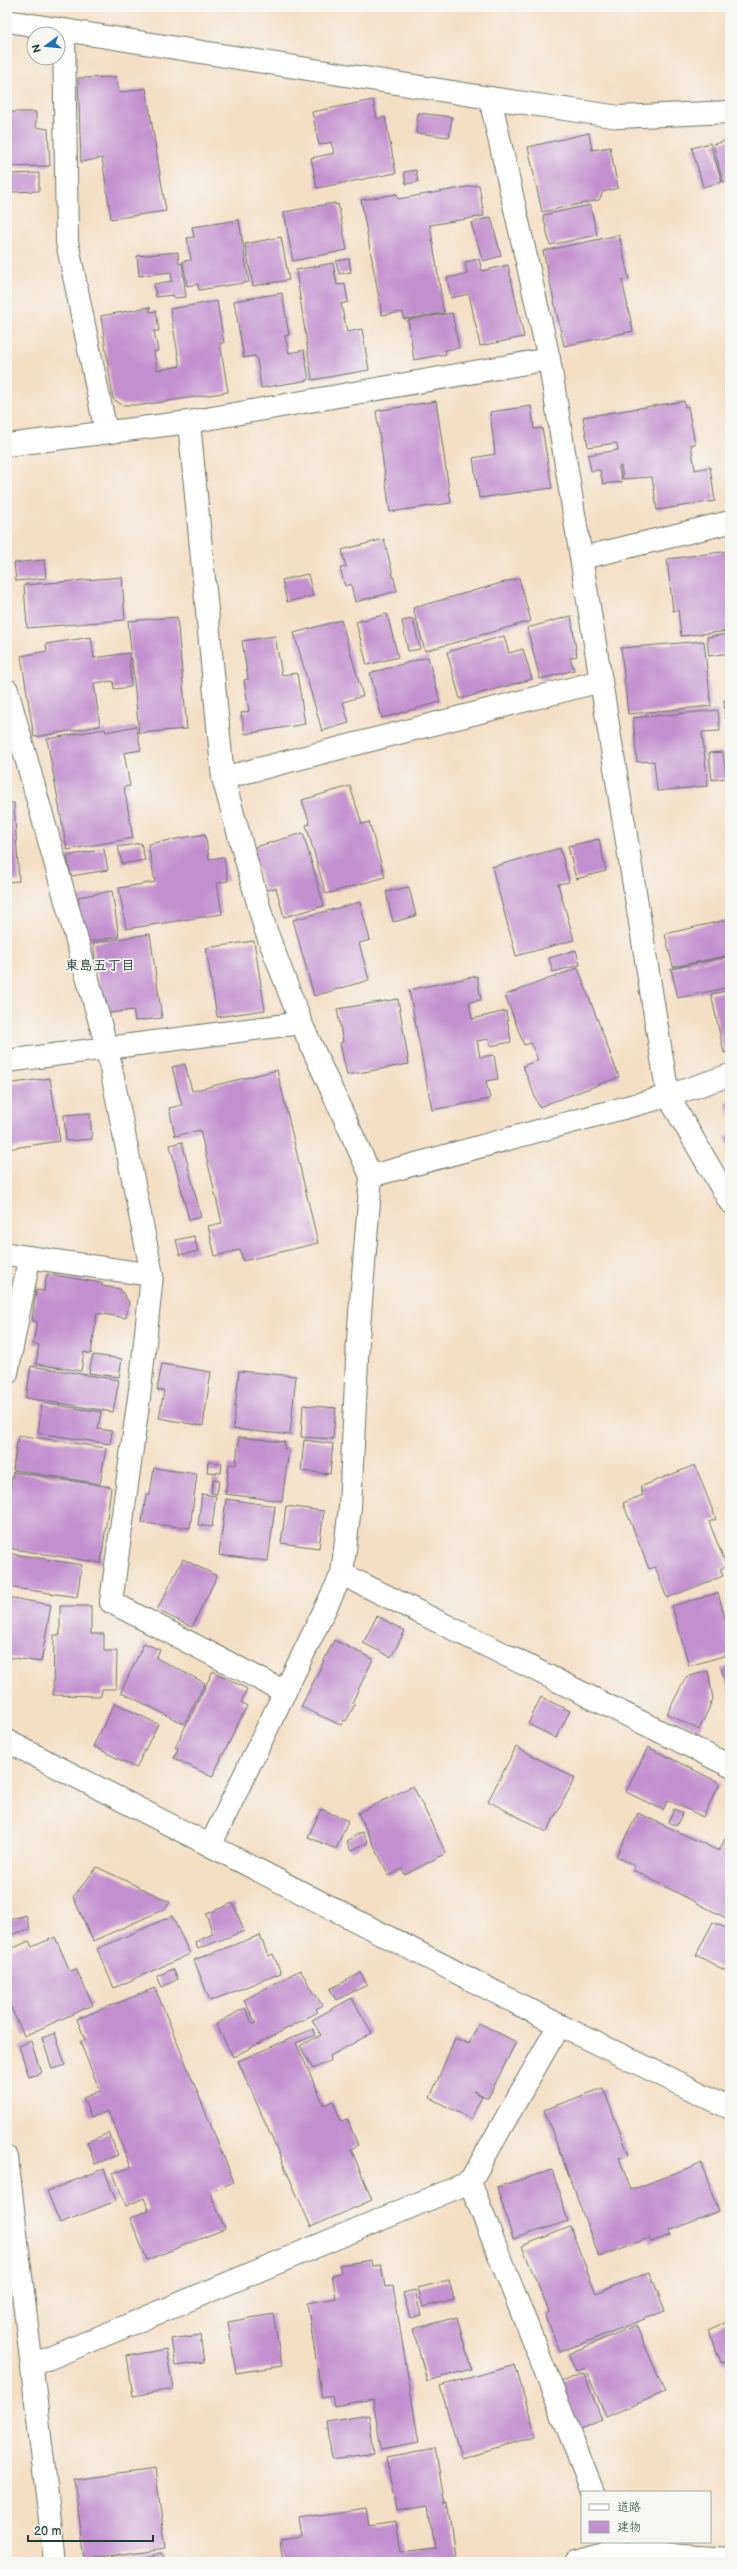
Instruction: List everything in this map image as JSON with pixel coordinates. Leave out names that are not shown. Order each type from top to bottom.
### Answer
[{"type":"street","points":[[7,21],[39,26]]},
{"type":"street","points":[[66,30],[490,98],[619,117],[730,112]]},
{"type":"street","points":[[65,66],[67,242],[106,432]]},
{"type":"street","points":[[490,98],[549,359],[668,1096],[730,1202]]},
{"type":"street","points":[[7,445],[189,422],[549,359]]},
{"type":"street","points":[[189,422],[223,778],[265,928],[301,1023],[371,1176],[358,1338],[350,1507],[342,1574],[212,1844]]},
{"type":"street","points":[[582,558],[730,522]]},
{"type":"street","points":[[223,778],[601,681]]},
{"type":"street","points":[[7,690],[14,736],[107,1048],[152,1275],[140,1390],[111,1602],[285,1692]]},
{"type":"street","points":[[7,1061],[301,1023]]},
{"type":"street","points":[[371,1176],[668,1096],[730,1075]]},
{"type":"street","points":[[7,1254],[152,1275]]},
{"type":"street","points":[[7,1373],[29,1258]]},
{"type":"street","points":[[342,1574],[730,1766]]},
{"type":"street","points":[[7,1741],[212,1844],[559,2026],[730,2108]]},
{"type":"street","points":[[33,2365],[470,2182],[559,2026]]},
{"type":"street","points":[[7,2158],[33,2365],[55,2562]]},
{"type":"street","points":[[470,2182],[593,2491]]},
{"type":"street","points":[[576,2562],[614,2547],[730,2558]]},
{"type":"building","points":[[116,77],[119,93],[146,88],[166,211],[111,219],[102,158],[81,162],[78,78]]},
{"type":"building","points":[[373,100],[377,119],[385,117],[396,173],[317,188],[311,158],[334,153],[331,142],[319,145],[312,112]]},
{"type":"building","points":[[7,112],[36,112],[36,127],[48,129],[50,166],[7,167]]},
{"type":"building","points":[[418,113],[452,117],[449,137],[416,133]]},
{"type":"building","points":[[589,133],[592,150],[610,147],[618,188],[603,192],[599,200],[542,212],[528,147]]},
{"type":"building","points":[[730,140],[730,180],[723,182],[713,144]]},
{"type":"building","points":[[710,143],[722,182],[703,187],[692,148]]},
{"type":"building","points":[[416,170],[418,182],[406,184],[404,172]]},
{"type":"building","points":[[39,173],[39,191],[12,192],[12,174]]},
{"type":"building","points":[[479,185],[484,216],[430,225],[444,313],[404,319],[403,312],[382,315],[361,200],[397,194],[398,199]]},
{"type":"building","points":[[335,203],[335,205],[338,204],[347,250],[293,261],[284,212]]},
{"type":"building","points":[[590,205],[597,235],[550,245],[543,215]]},
{"type":"building","points":[[491,217],[501,256],[483,261],[471,223]]},
{"type":"building","points":[[239,220],[249,282],[199,290],[198,284],[187,286],[183,261],[191,260],[187,238],[194,237],[192,227]]},
{"type":"building","points":[[619,235],[629,279],[622,280],[633,331],[564,346],[543,251]]},
{"type":"building","points":[[281,237],[289,280],[253,286],[245,244]]},
{"type":"building","points":[[178,252],[179,264],[182,263],[186,297],[174,298],[173,295],[156,297],[154,284],[172,281],[171,272],[139,276],[137,256]]},
{"type":"building","points":[[349,259],[351,272],[339,274],[336,261]]},
{"type":"building","points":[[479,259],[482,271],[508,265],[524,337],[480,346],[469,294],[451,298],[447,278],[467,274],[465,262]]},
{"type":"building","points":[[333,263],[337,285],[345,284],[348,302],[341,304],[347,332],[362,329],[369,370],[312,380],[296,270]]},
{"type":"building","points":[[282,293],[289,335],[285,336],[289,353],[304,350],[309,380],[261,388],[257,359],[255,356],[244,358],[234,301]]},
{"type":"building","points":[[217,301],[224,343],[220,343],[228,392],[142,405],[122,405],[113,399],[101,316],[150,307],[150,312],[156,311],[159,331],[154,331],[158,351],[154,352],[157,370],[180,366],[170,309]]},
{"type":"building","points":[[452,313],[459,348],[445,350],[446,354],[414,360],[408,320]]},
{"type":"building","points":[[436,401],[451,503],[390,512],[376,411]]},
{"type":"building","points":[[684,401],[685,407],[688,406],[695,444],[691,445],[695,470],[710,467],[715,501],[657,510],[652,477],[623,479],[621,466],[619,467],[622,482],[603,484],[600,470],[591,471],[588,455],[618,450],[617,443],[588,447],[583,417]]},
{"type":"building","points":[[531,406],[534,429],[542,428],[552,488],[479,498],[473,458],[495,454],[490,412]]},
{"type":"building","points":[[384,539],[397,591],[355,602],[351,584],[345,586],[340,568],[346,567],[342,550]]},
{"type":"building","points":[[730,551],[730,631],[681,636],[678,610],[673,611],[667,559]]},
{"type":"building","points":[[44,560],[46,578],[16,581],[14,563]]},
{"type":"building","points":[[308,574],[313,596],[287,602],[282,580]]},
{"type":"building","points":[[122,577],[125,620],[27,628],[24,585]]},
{"type":"building","points":[[519,578],[531,621],[425,651],[413,608]]},
{"type":"building","points":[[387,614],[398,657],[367,665],[356,622]]},
{"type":"building","points":[[571,616],[577,656],[570,658],[574,670],[540,679],[527,628]]},
{"type":"building","points":[[177,617],[187,729],[139,733],[128,621]]},
{"type":"building","points":[[413,619],[420,649],[408,651],[402,621]]},
{"type":"building","points":[[341,620],[363,696],[343,702],[349,723],[322,731],[294,633]]},
{"type":"building","points":[[730,634],[730,653],[709,656],[707,637]]},
{"type":"building","points":[[275,636],[282,675],[297,673],[305,724],[245,734],[241,713],[249,711],[244,680],[248,679],[242,641]]},
{"type":"building","points":[[504,636],[509,653],[523,649],[532,679],[460,699],[447,652]]},
{"type":"building","points":[[91,637],[94,658],[129,653],[131,687],[114,689],[113,681],[94,683],[100,726],[34,737],[21,656],[47,651],[46,644]]},
{"type":"building","points":[[704,641],[711,706],[628,714],[621,648]]},
{"type":"building","points":[[428,657],[440,702],[382,718],[370,673]]},
{"type":"building","points":[[724,700],[730,700],[730,718],[725,718]]},
{"type":"building","points":[[718,710],[720,731],[702,732],[708,786],[657,791],[654,761],[637,762],[633,718]]},
{"type":"building","points":[[136,726],[141,750],[124,753],[130,786],[124,787],[133,838],[67,850],[47,739],[105,729],[106,732]]},
{"type":"building","points":[[723,752],[726,778],[712,780],[709,753]]},
{"type":"building","points":[[350,786],[362,824],[369,822],[385,877],[326,894],[306,825],[310,824],[302,800]]},
{"type":"building","points":[[7,803],[14,803],[19,881],[7,882]]},
{"type":"building","points":[[303,833],[324,906],[284,917],[276,888],[265,891],[252,848]]},
{"type":"building","points":[[205,834],[209,859],[224,857],[228,881],[217,883],[222,914],[126,929],[119,888],[155,882],[148,844]]},
{"type":"building","points":[[599,839],[606,871],[576,879],[568,846]]},
{"type":"building","points":[[141,843],[145,860],[122,864],[118,847]]},
{"type":"building","points":[[560,848],[569,882],[558,884],[574,940],[516,956],[492,867]]},
{"type":"building","points":[[104,849],[108,870],[71,876],[67,856]]},
{"type":"building","points":[[409,887],[416,916],[393,922],[386,892]]},
{"type":"building","points":[[112,891],[119,937],[85,942],[78,897]]},
{"type":"building","points":[[360,902],[370,940],[359,943],[369,980],[314,996],[293,920]]},
{"type":"building","points":[[730,919],[730,955],[673,967],[665,934]]},
{"type":"building","points":[[150,934],[162,1018],[135,1021],[133,1010],[103,1014],[93,943]]},
{"type":"building","points":[[254,941],[265,1010],[217,1017],[206,948]]},
{"type":"building","points":[[576,950],[580,965],[553,972],[549,958]]},
{"type":"building","points":[[730,956],[730,987],[678,998],[671,969]]},
{"type":"building","points":[[578,968],[619,1077],[539,1107],[523,1066],[538,1060],[531,1043],[524,1045],[505,995]]},
{"type":"building","points":[[477,976],[481,1000],[469,1002],[472,1019],[506,1011],[511,1042],[490,1046],[489,1039],[477,1041],[480,1057],[494,1055],[498,1079],[486,1081],[490,1099],[432,1110],[409,990]]},
{"type":"building","points":[[730,990],[730,1052],[724,1053],[711,994]]},
{"type":"building","points":[[398,999],[409,1064],[347,1075],[340,1043],[343,1042],[337,1009]]},
{"type":"building","points":[[185,1064],[192,1091],[277,1070],[318,1243],[243,1261],[240,1250],[215,1256],[208,1226],[222,1223],[200,1130],[175,1136],[169,1108],[182,1105],[172,1067]]},
{"type":"building","points":[[50,1078],[60,1141],[7,1149],[7,1084]]},
{"type":"building","points":[[730,1101],[730,1116],[725,1102]]},
{"type":"building","points":[[90,1113],[92,1139],[66,1141],[64,1115]]},
{"type":"building","points":[[730,1135],[730,1150],[725,1137]]},
{"type":"building","points":[[182,1142],[201,1217],[189,1220],[170,1145]]},
{"type":"building","points":[[194,1236],[198,1251],[180,1255],[176,1240]]},
{"type":"building","points":[[47,1274],[102,1283],[102,1286],[120,1289],[129,1302],[126,1318],[97,1313],[91,1354],[84,1352],[81,1371],[36,1364],[39,1345],[33,1344],[37,1322],[32,1320],[36,1290],[44,1291]]},
{"type":"building","points":[[93,1355],[122,1359],[119,1377],[89,1373]]},
{"type":"building","points":[[162,1364],[211,1372],[203,1426],[159,1418],[164,1391],[157,1390]]},
{"type":"building","points":[[31,1366],[119,1380],[113,1412],[26,1398]]},
{"type":"building","points":[[239,1371],[296,1376],[290,1435],[233,1429]]},
{"type":"building","points":[[42,1403],[101,1412],[98,1429],[112,1431],[110,1444],[38,1433]]},
{"type":"building","points":[[303,1405],[336,1408],[333,1439],[301,1437]]},
{"type":"building","points":[[18,1435],[106,1448],[100,1484],[13,1470]]},
{"type":"building","points":[[239,1437],[285,1442],[284,1448],[289,1449],[282,1501],[225,1494],[229,1464],[236,1465]]},
{"type":"building","points":[[304,1440],[333,1444],[330,1474],[301,1471]]},
{"type":"building","points":[[208,1462],[222,1463],[221,1473],[207,1472]]},
{"type":"building","points":[[695,1465],[716,1519],[709,1522],[727,1567],[720,1569],[723,1576],[667,1598],[655,1567],[649,1569],[623,1503],[643,1495],[640,1487]]},
{"type":"building","points":[[154,1468],[197,1474],[190,1528],[142,1523],[146,1495],[150,1495]]},
{"type":"building","points":[[13,1472],[111,1487],[101,1563],[7,1548],[7,1509]]},
{"type":"building","points":[[213,1479],[219,1480],[217,1494],[211,1493]]},
{"type":"building","points":[[202,1494],[216,1496],[212,1527],[198,1525]]},
{"type":"building","points":[[226,1499],[275,1506],[268,1561],[219,1555]]},
{"type":"building","points":[[286,1506],[324,1511],[319,1548],[281,1543]]},
{"type":"building","points":[[7,1553],[82,1565],[77,1597],[7,1587]]},
{"type":"building","points":[[183,1559],[217,1576],[192,1627],[157,1610]]},
{"type":"building","points":[[718,1593],[730,1636],[730,1654],[689,1666],[672,1606]]},
{"type":"building","points":[[7,1597],[51,1605],[41,1662],[7,1657]]},
{"type":"building","points":[[60,1606],[91,1606],[91,1634],[104,1634],[104,1651],[117,1651],[116,1689],[102,1689],[101,1696],[53,1695],[54,1635],[60,1635]]},
{"type":"building","points":[[377,1616],[405,1631],[391,1657],[363,1643]]},
{"type":"building","points":[[334,1640],[373,1659],[352,1703],[355,1704],[346,1721],[344,1720],[341,1725],[301,1707]]},
{"type":"building","points":[[144,1643],[160,1650],[156,1658],[205,1683],[184,1724],[121,1692]]},
{"type":"building","points":[[730,1666],[730,1693],[721,1669]]},
{"type":"building","points":[[213,1671],[247,1689],[241,1702],[247,1706],[212,1777],[174,1758],[178,1748],[175,1747]]},
{"type":"building","points":[[708,1671],[713,1699],[699,1730],[667,1714],[686,1677]]},
{"type":"building","points":[[541,1697],[570,1711],[556,1738],[528,1724]]},
{"type":"building","points":[[115,1703],[158,1724],[136,1768],[93,1746]]},
{"type":"building","points":[[516,1747],[575,1778],[547,1832],[488,1801]]},
{"type":"building","points":[[648,1747],[720,1783],[703,1817],[668,1800],[663,1810],[626,1792]]},
{"type":"building","points":[[413,1786],[446,1853],[405,1875],[402,1869],[389,1876],[358,1813]]},
{"type":"building","points":[[321,1809],[348,1821],[336,1849],[308,1837]]},
{"type":"building","points":[[674,1809],[683,1813],[676,1826],[668,1822]]},
{"type":"building","points":[[638,1813],[719,1851],[728,1833],[730,1834],[730,1920],[633,1870],[635,1866],[616,1856]]},
{"type":"building","points":[[362,1832],[368,1842],[351,1851],[346,1841]]},
{"type":"building","points":[[97,1867],[170,1902],[165,1909],[93,1941],[73,1897]]},
{"type":"building","points":[[233,1903],[244,1931],[198,1949],[195,1942],[213,1934],[206,1914]]},
{"type":"building","points":[[26,1915],[30,1929],[7,1936],[7,1921]]},
{"type":"building","points":[[172,1916],[190,1954],[114,1988],[97,1949]]},
{"type":"building","points":[[713,1922],[730,1930],[730,1973],[696,1955]]},
{"type":"building","points":[[260,1935],[268,1956],[273,1954],[281,1973],[210,2001],[194,1960]]},
{"type":"building","points":[[55,1937],[70,1971],[76,1969],[93,2005],[24,2036],[7,1999],[7,1951],[29,1941],[32,1947]]},
{"type":"building","points":[[173,1969],[178,1979],[162,1987],[157,1976]]},
{"type":"building","points":[[300,1970],[322,2005],[316,2009],[318,2012],[233,2057],[216,2024],[245,2008],[253,2024],[256,2023],[244,2000]]},
{"type":"building","points":[[361,1973],[367,1985],[336,2000],[330,1989]]},
{"type":"building","points":[[155,1988],[234,2182],[210,2192],[225,2229],[147,2260],[130,2218],[149,2210],[144,2198],[126,2206],[113,2173],[131,2167],[108,2111],[91,2117],[83,2098],[100,2091],[80,2042],[85,2040],[77,2019]]},
{"type":"building","points":[[352,1998],[372,2033],[330,2056],[331,2060],[313,2069],[300,2046],[321,2035],[312,2020]]},
{"type":"building","points":[[479,2023],[516,2042],[488,2098],[473,2091],[482,2096],[471,2119],[430,2098],[455,2038],[469,2044]]},
{"type":"building","points":[[313,2029],[316,2035],[296,2043],[324,2105],[333,2101],[341,2121],[347,2119],[358,2145],[351,2149],[372,2200],[311,2227],[238,2061]]},
{"type":"building","points":[[55,2033],[65,2065],[52,2069],[42,2038]]},
{"type":"building","points":[[31,2041],[41,2073],[29,2077],[19,2046]]},
{"type":"building","points":[[603,2088],[629,2155],[619,2158],[631,2190],[701,2163],[719,2211],[669,2231],[671,2235],[651,2242],[649,2238],[599,2257],[544,2110]]},
{"type":"building","points":[[109,2133],[118,2155],[95,2164],[87,2142]]},
{"type":"building","points":[[104,2169],[116,2201],[60,2223],[47,2191]]},
{"type":"building","points":[[552,2170],[568,2221],[513,2239],[497,2187]]},
{"type":"building","points":[[570,2227],[596,2293],[650,2272],[665,2311],[560,2352],[545,2314],[549,2312],[522,2246]]},
{"type":"building","points":[[371,2260],[372,2266],[381,2265],[385,2287],[393,2286],[419,2443],[381,2450],[373,2399],[334,2406],[332,2396],[322,2398],[307,2303],[336,2298],[332,2275],[341,2273],[339,2265]]},
{"type":"building","points":[[449,2280],[454,2299],[423,2307],[418,2288]]},
{"type":"building","points":[[415,2290],[421,2316],[410,2318],[403,2293]]},
{"type":"building","points":[[273,2314],[282,2366],[236,2373],[228,2322]]},
{"type":"building","points":[[457,2317],[471,2369],[427,2381],[413,2329]]},
{"type":"building","points":[[730,2321],[730,2361],[722,2364],[708,2331]]},
{"type":"building","points":[[636,2325],[665,2392],[606,2417],[585,2368],[576,2372],[568,2354]]},
{"type":"building","points":[[200,2335],[204,2362],[175,2366],[171,2339]]},
{"type":"building","points":[[166,2349],[173,2389],[133,2396],[127,2356]]},
{"type":"building","points":[[515,2365],[536,2436],[461,2458],[440,2386]]},
{"type":"building","points":[[584,2373],[602,2420],[580,2429],[561,2382]]},
{"type":"building","points":[[369,2415],[374,2453],[332,2459],[327,2422]]},
{"type":"building","points":[[435,2449],[445,2503],[447,2502],[456,2562],[283,2562],[280,2540],[302,2537],[299,2519],[366,2509],[369,2525],[396,2521],[401,2552],[434,2548],[428,2506],[396,2511],[386,2458]]},
{"type":"building","points":[[155,2469],[166,2549],[85,2560],[74,2480]]},
{"type":"building","points":[[163,2554],[165,2562],[115,2562],[115,2561]]},
{"type":"district","name":"東島五丁目","points":[[100,965]]}]
